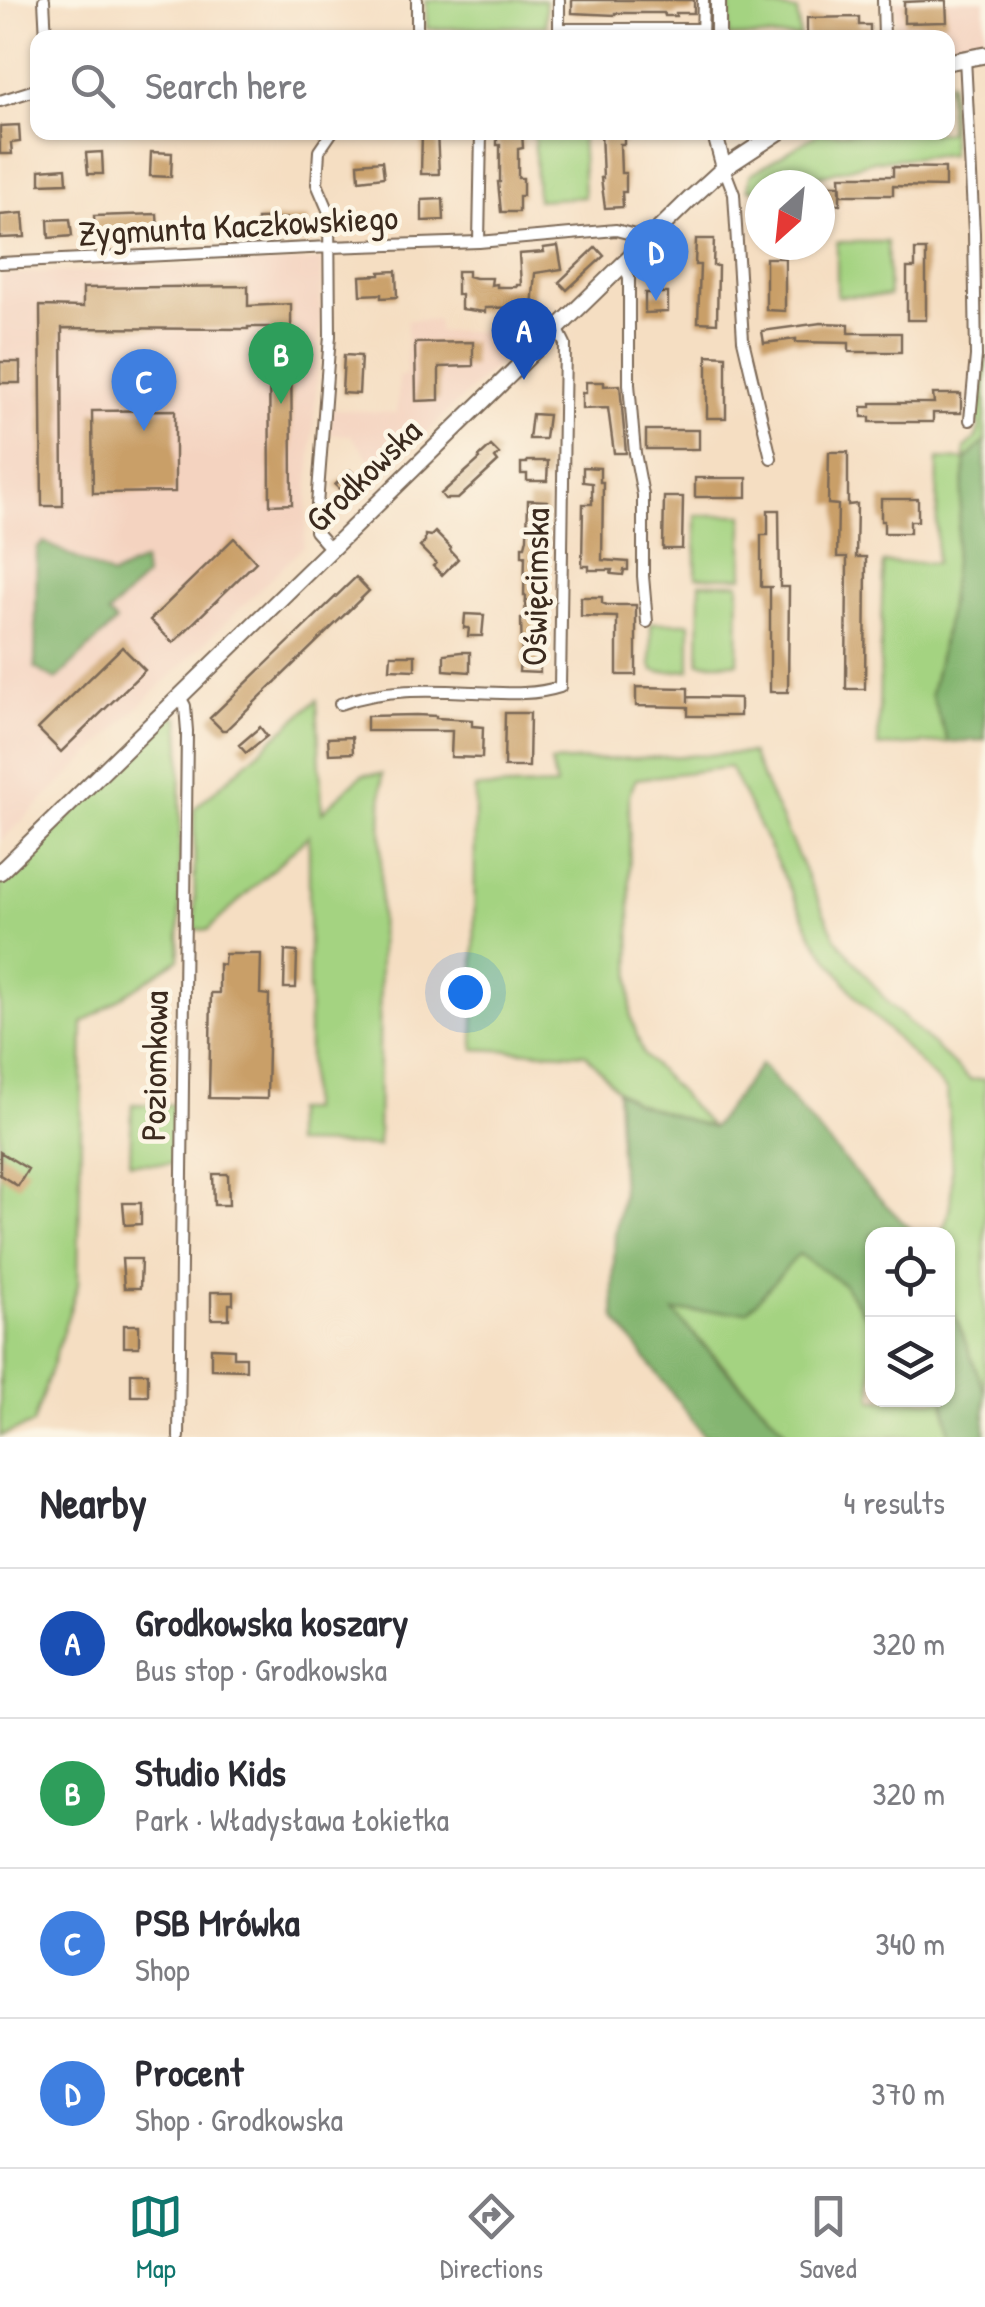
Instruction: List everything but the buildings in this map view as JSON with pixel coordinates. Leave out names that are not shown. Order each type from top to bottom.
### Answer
[{"type":"main road","points":[[955,60],[985,55]]},
{"type":"main road","name":"Grodkowska","points":[[0,872],[623,264],[724,168],[766,140]]},
{"type":"street","points":[[44,0],[46,30]]},
{"type":"street","points":[[417,0],[418,30]]},
{"type":"street","points":[[559,0],[559,30]]},
{"type":"street","points":[[702,30],[704,0]]},
{"type":"street","points":[[718,0],[718,30]]},
{"type":"street","points":[[883,0],[884,30]]},
{"type":"street","points":[[577,30],[613,30]]},
{"type":"street","points":[[966,58],[976,341],[970,420]]},
{"type":"street","points":[[0,101],[30,92]]},
{"type":"street","points":[[327,140],[319,151],[318,184],[329,212],[330,336],[316,532],[331,549]]},
{"type":"street","points":[[479,242],[481,140]]},
{"type":"street","points":[[717,140],[734,194],[743,340],[771,458]]},
{"type":"street","name":"Zygmunta Kaczkowskiego","points":[[0,263],[479,242],[616,230],[634,235],[644,244]]},
{"type":"street","points":[[623,264],[628,277],[634,453],[643,496],[646,622]]},
{"type":"street","name":"Oświęcimska","points":[[340,704],[402,690],[531,693],[560,686],[565,344],[558,328]]},
{"type":"street","name":"Poziomkowa","points":[[178,1437],[187,731],[185,706],[180,697]]},
{"type":"shaded area","points":[[896,0],[985,0],[985,39],[955,45],[955,30],[897,30]]},
{"type":"shaded area","points":[[321,260],[320,341],[304,546],[0,842],[0,275]]},
{"type":"shaded area","points":[[407,320],[438,320],[438,332],[493,331],[504,320],[524,339],[382,475],[351,435],[330,434],[331,409],[397,413],[399,376],[406,376]]},
{"type":"green space","points":[[426,0],[545,0],[546,26],[427,29]]},
{"type":"green space","points":[[730,0],[769,0],[770,7],[797,11],[799,30],[728,30]]},
{"type":"green space","points":[[534,140],[581,140],[584,197],[537,200]]},
{"type":"green space","points":[[808,140],[951,140],[951,154],[874,161],[835,172],[758,170]]},
{"type":"green space","points":[[837,242],[887,242],[889,296],[837,296]]},
{"type":"green space","points":[[981,359],[985,362],[985,441],[966,460],[947,621],[931,694],[948,742],[878,747],[883,563],[936,563],[938,459],[965,460],[965,448],[976,438],[980,425],[976,423]]},
{"type":"green space","points":[[985,441],[985,740],[948,742],[931,694],[947,621],[966,460]]},
{"type":"green space","points":[[696,515],[743,515],[743,577],[696,577]]},
{"type":"green space","points":[[44,542],[112,576],[143,561],[145,577],[108,614],[116,622],[56,680],[35,668],[37,549]]},
{"type":"green space","points":[[700,583],[739,583],[738,663],[699,663]]},
{"type":"green space","points":[[651,623],[690,623],[690,670],[653,670]]},
{"type":"green space","points":[[317,700],[322,812],[362,775],[382,774],[378,1146],[293,1144],[293,1110],[309,1110],[309,835],[208,930],[195,929],[194,809]]},
{"type":"green space","points":[[171,716],[179,717],[181,746],[179,959],[83,1023],[78,1285],[33,1424],[0,1436],[0,883]]},
{"type":"green space","points":[[751,753],[835,937],[889,1004],[970,1080],[985,1079],[985,1392],[955,1316],[955,1227],[943,1227],[951,1187],[947,1091],[857,998],[815,940],[730,767],[636,779],[629,795],[631,1017],[643,1054],[712,1128],[636,1103],[617,1090],[586,1054],[474,1049],[475,788],[556,786],[551,762]]},
{"type":"green space","points":[[761,1064],[862,1181],[908,1227],[865,1227],[865,1315],[844,1285],[799,1254],[748,1311],[674,1312],[792,1437],[705,1437],[615,1318],[615,1234],[622,1194],[617,1090],[636,1103],[712,1128]]},
{"type":"green space","points":[[132,1104],[177,1105],[176,1164],[130,1163]]},
{"type":"green space","points":[[799,1253],[844,1285],[865,1315],[865,1407],[945,1407],[950,1437],[792,1437],[673,1312],[748,1310]]},
{"type":"green space","points":[[955,1316],[985,1392],[985,1437],[950,1437],[945,1407],[955,1407]]},
{"type":"place","name":"Procent","points":[[656,301]]},
{"type":"place","name":"Grodkowska koszary","points":[[524,380]]},
{"type":"place","name":"Studio Kids","points":[[281,404]]},
{"type":"place","name":"PSB Mrówka","points":[[144,431]]}]
